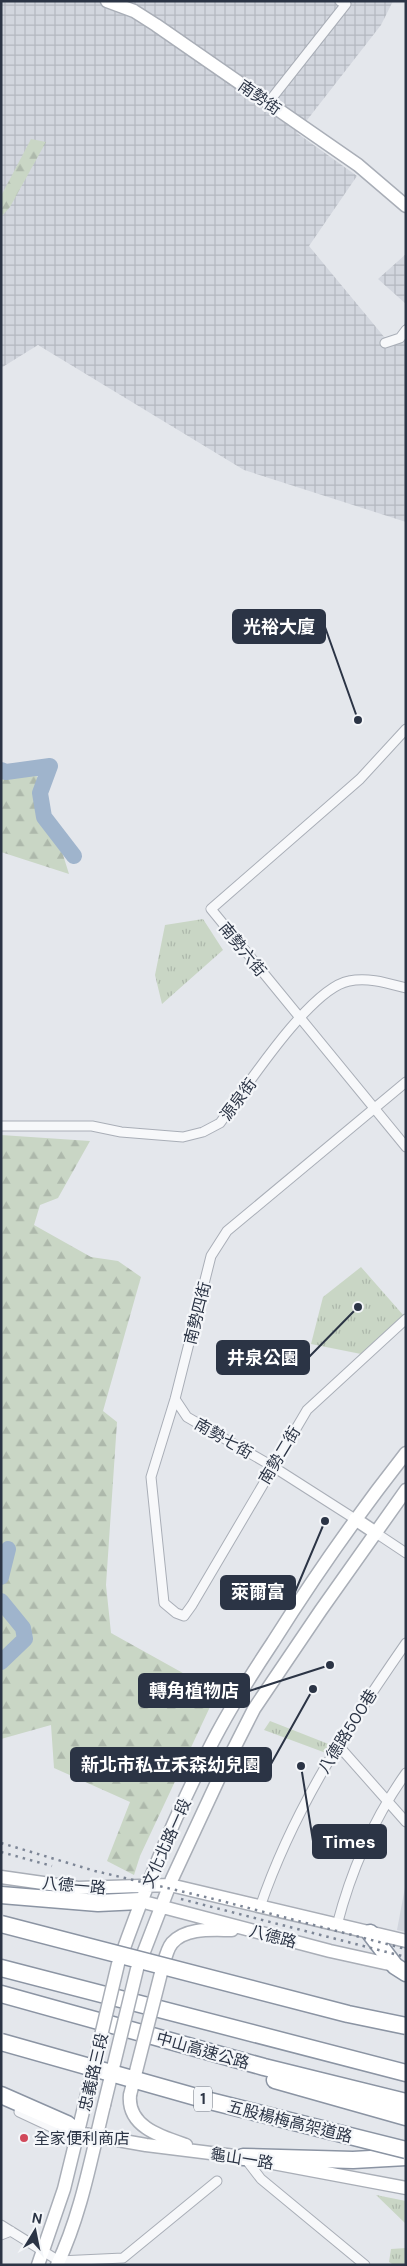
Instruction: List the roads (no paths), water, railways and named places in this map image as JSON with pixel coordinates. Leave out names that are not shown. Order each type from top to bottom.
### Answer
[{"type":"highway","points":[[1,1895],[98,1903],[140,1901]]},
{"type":"highway","points":[[1,1924],[348,2014],[406,2026]]},
{"type":"highway","points":[[370,1933],[402,1969]]},
{"type":"highway","name":"中山高速公路","points":[[1,1968],[406,2073]]},
{"type":"highway","name":"中山高速公路","points":[[1,1994],[221,2055],[406,2102]]},
{"type":"highway","name":"五股楊梅高架道路","points":[[1,2042],[210,2101],[406,2150]]},
{"type":"highway","points":[[305,2048],[406,2069]]},
{"type":"highway","points":[[221,2055],[248,2072],[406,2117]]},
{"type":"highway","points":[[1,2095],[68,2124],[78,2134]]},
{"type":"highway","points":[[243,2157],[353,2160],[406,2157]]},
{"type":"street","name":"南勢街","points":[[107,1],[134,11],[358,165],[406,206]]},
{"type":"street","points":[[268,103],[346,4],[340,1]]},
{"type":"street","points":[[385,343],[400,338],[406,330]]},
{"type":"street","name":"南勢六街","points":[[406,729],[360,779],[211,909],[298,1018],[406,1147]]},
{"type":"street","name":"源泉街","points":[[1,1126],[92,1126],[121,1132],[183,1137],[203,1132],[220,1123],[298,1018],[329,990],[348,981],[369,979],[406,988]]},
{"type":"street","name":"南勢四街","points":[[184,1616],[176,1613],[164,1603],[151,1477],[175,1399],[211,1256],[227,1231],[406,1082]]},
{"type":"street","name":"南勢二街","points":[[184,1616],[307,1410],[406,1319]]},
{"type":"street","name":"南勢七街","points":[[175,1399],[187,1417],[272,1466],[354,1520]]},
{"type":"street","name":"文化北路一段","points":[[118,1964],[147,1885],[207,1753],[237,1698],[354,1520],[406,1453]]},
{"type":"street","name":"文化北路一段","points":[[137,1968],[170,1885],[219,1778],[254,1709],[406,1490]]},
{"type":"street","points":[[354,1520],[406,1553]]},
{"type":"street","name":"八德路500巷","points":[[260,1907],[277,1861],[300,1811],[337,1744],[406,1643]]},
{"type":"street","points":[[337,1744],[406,1822]]},
{"type":"street","points":[[336,1925],[353,1872],[387,1800],[406,1773]]},
{"type":"street","name":"八德一路","points":[[1,1876],[78,1888],[170,1885]]},
{"type":"street","name":"八德路","points":[[170,1885],[406,1941]]},
{"type":"street","name":"八德路","points":[[140,1901],[330,1952],[402,1969]]},
{"type":"street","points":[[221,2153],[163,2137],[141,2125],[133,2114],[130,2095],[160,1973],[172,1943],[182,1936],[198,1930],[250,1930]]},
{"type":"street","name":"忠義路三段","points":[[38,2265],[64,2189],[118,1964]]},
{"type":"street","name":"忠義路三段","points":[[58,2263],[65,2248],[97,2137],[137,1968]]},
{"type":"street","points":[[1,2103],[66,2134],[78,2134]]},
{"type":"street","name":"龜山一路","points":[[78,2134],[177,2150],[221,2153],[406,2188]]},
{"type":"street","points":[[243,2157],[268,2185],[360,2263]]},
{"type":"street","points":[[1,2225],[58,2263],[123,2258],[217,2181]]},
{"type":"street","points":[[1,2235],[11,2231]]},
{"type":"waterway","points":[[1,770],[6,772],[50,766],[40,793],[44,817],[74,856]]},
{"type":"waterway","points":[[1,1577],[8,1549]]},
{"type":"waterway","points":[[1,1601],[23,1628],[25,1639],[1,1662]]},
{"type":"railway","points":[[1,1843],[95,1871],[214,1899],[406,1949]]},
{"type":"railway","points":[[1,1852],[52,1866]]},
{"type":"railway","points":[[181,1899],[406,1957]]},
{"type":"place","name":"光裕大廈","points":[[358,720]]},
{"type":"place","name":"井泉公園","points":[[358,1307]]},
{"type":"place","name":"萊爾富","points":[[325,1521]]},
{"type":"place","name":"轉角植物店","points":[[330,1665]]},
{"type":"place","name":"新北市私立禾森幼兒園","points":[[313,1689]]},
{"type":"place","name":"Times","points":[[301,1766]]},
{"type":"place","name":"全家便利商店","points":[[24,2138]]}]
